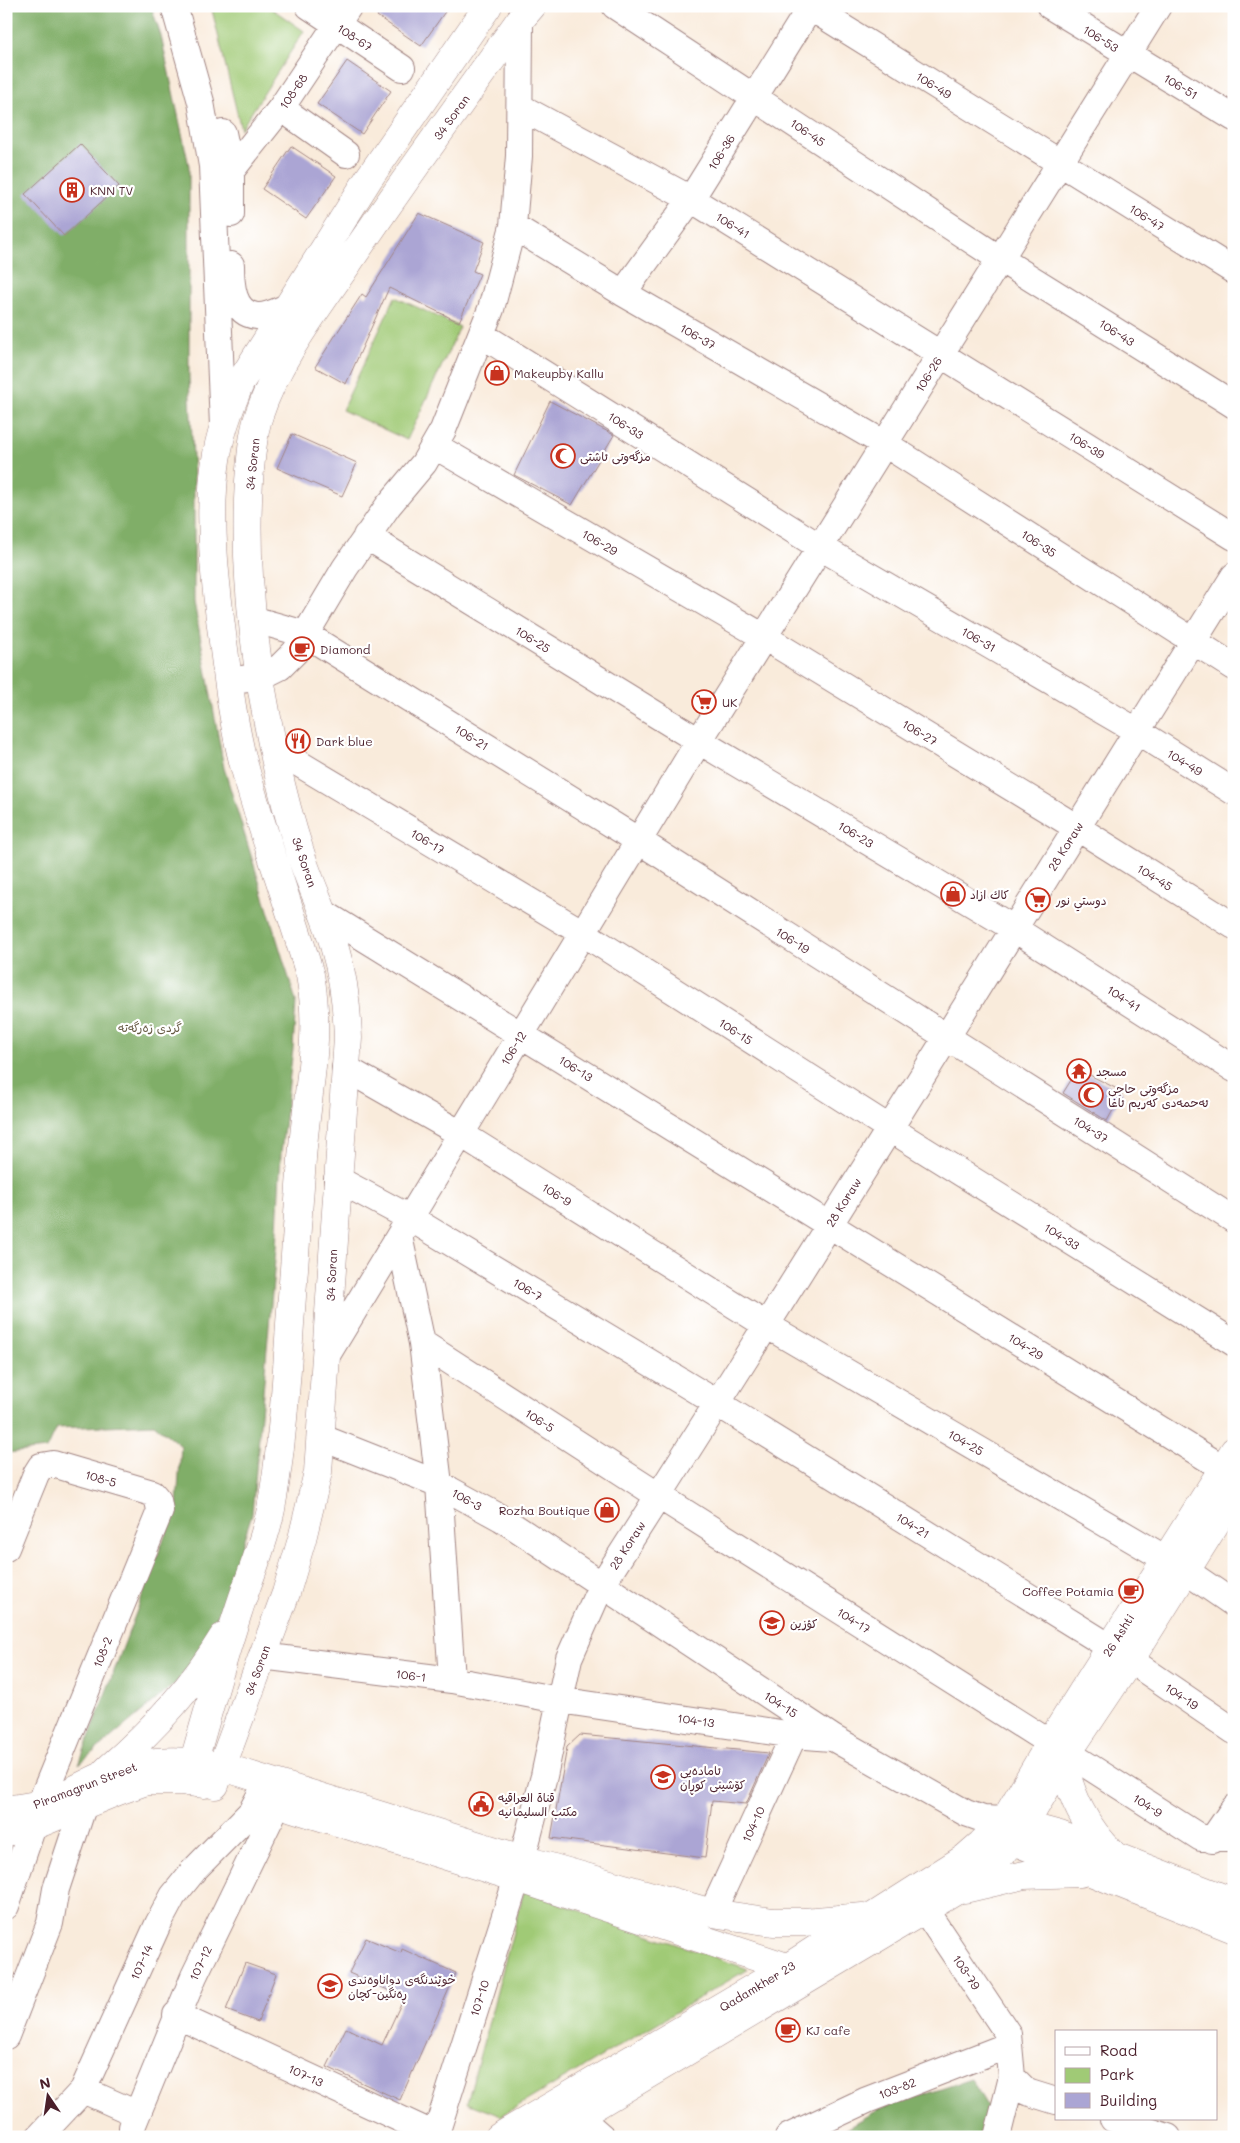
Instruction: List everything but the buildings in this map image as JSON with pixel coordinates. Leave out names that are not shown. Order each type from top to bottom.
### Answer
[{"type":"main road","points":[[190,1772],[239,1610],[260,1552],[271,1511],[278,1465],[287,1369],[305,1118],[314,1054],[315,1017],[315,1000],[310,975],[244,765],[235,729],[219,612],[213,530],[216,460],[229,407],[241,381],[369,178],[488,6]]},
{"type":"main road","name":"34 Soran","points":[[219,1776],[286,1594],[302,1539],[318,1472],[327,1355],[336,1179],[348,1030],[344,985],[335,947],[301,854],[273,748],[260,676],[248,574],[249,493],[258,417],[271,385],[290,350],[395,194],[526,13]]},
{"type":"main road","points":[[369,178],[395,194]]},
{"type":"main road","name":"26 Ashti","points":[[1008,1830],[1060,1752],[1176,1565],[1228,1460]]},
{"type":"main road","name":"26 Ashti","points":[[1176,1565],[1234,1494]]},
{"type":"main road","points":[[99,1777],[163,1717],[191,1683],[239,1610]]},
{"type":"main road","points":[[1060,1752],[1076,1804],[1101,1842],[1117,1858]]},
{"type":"main road","name":"Piramagrun Street","points":[[6,1832],[99,1777],[138,1764],[162,1760],[190,1772],[219,1776]]},
{"type":"main road","name":"Piramagrun Street","points":[[6,1810],[37,1815],[83,1806],[146,1781],[190,1772]]},
{"type":"main road","points":[[219,1776],[268,1800],[520,1868],[712,1913],[773,1922],[804,1922],[874,1916]]},
{"type":"main road","points":[[219,1776],[520,1868],[787,1968],[816,1974]]},
{"type":"main road","points":[[1008,1830],[1060,1835],[1234,1902]]},
{"type":"main road","points":[[1008,1830],[1096,1874],[1234,1929]]},
{"type":"main road","name":"Qadamkher 23","points":[[543,2137],[954,1892],[1002,1853],[1008,1830]]},
{"type":"main road","name":"Qadamkher 23","points":[[498,2137],[787,1968],[844,1931],[874,1916],[1008,1830]]},
{"type":"main road","points":[[954,1892],[984,1883],[1024,1875],[1048,1873],[1096,1874]]},
{"type":"street","points":[[174,6],[201,102],[212,166],[225,290],[245,312],[255,316],[267,315],[287,307]]},
{"type":"street","points":[[189,6],[204,54],[231,171],[225,290],[223,427]]},
{"type":"street","name":"108-67","points":[[309,6],[343,16],[402,68]]},
{"type":"street","name":"106-45","points":[[615,6],[1000,259]]},
{"type":"street","name":"106-53","points":[[1050,6],[1127,55]]},
{"type":"street","name":"106-26","points":[[699,741],[1158,6]]},
{"type":"street","name":"106-36","points":[[624,293],[691,200],[809,7]]},
{"type":"street","name":"106-49","points":[[809,7],[1060,164]]},
{"type":"street","points":[[228,681],[260,676],[280,667],[288,660],[301,644],[329,592],[366,536],[424,463],[435,446],[482,336],[513,226],[516,205],[526,13]]},
{"type":"street","name":"108-68","points":[[231,171],[281,108],[343,16]]},
{"type":"street","name":"106-51","points":[[1127,55],[1234,118]]},
{"type":"street","name":"106-41","points":[[520,107],[691,200],[941,354]]},
{"type":"street","points":[[281,108],[346,154]]},
{"type":"street","name":"106-47","points":[[1060,164],[1234,271]]},
{"type":"street","name":"106-37","points":[[513,226],[624,293],[885,444]]},
{"type":"street","name":"106-43","points":[[1000,259],[1234,405]]},
{"type":"street","name":"106-33","points":[[482,336],[820,547]]},
{"type":"street","name":"106-39","points":[[941,354],[1234,537]]},
{"type":"street","name":"106-35","points":[[885,444],[1193,642],[1234,666]]},
{"type":"street","name":"106-29","points":[[435,446],[764,638]]},
{"type":"street","name":"106-25","points":[[366,536],[699,741]]},
{"type":"street","name":"106-31","points":[[820,547],[1137,731]]},
{"type":"street","name":"28 Koraw","points":[[520,1868],[544,1776],[569,1658],[581,1626],[601,1586],[947,1038],[1013,928],[1234,576]]},
{"type":"street","name":"106-21","points":[[252,619],[306,634],[639,841]]},
{"type":"street","name":"106-27","points":[[764,638],[1076,828]]},
{"type":"street","name":"104-49","points":[[1137,731],[1234,792]]},
{"type":"street","name":"106-12","points":[[327,1355],[699,741]]},
{"type":"street","name":"106-23","points":[[699,741],[1013,928]]},
{"type":"street","name":"106-17","points":[[273,748],[583,933]]},
{"type":"street","name":"104-45","points":[[1076,828],[1234,926]]},
{"type":"street","name":"106-19","points":[[639,841],[947,1038]]},
{"type":"street","name":"106-13","points":[[322,912],[829,1224]]},
{"type":"street","name":"104-41","points":[[1013,928],[1234,1069]]},
{"type":"street","name":"106-15","points":[[583,933],[889,1128]]},
{"type":"street","name":"104-37","points":[[947,1038],[1234,1220]]},
{"type":"street","name":"106-9","points":[[345,1068],[461,1134],[766,1325]]},
{"type":"street","name":"104-33","points":[[889,1128],[1234,1343]]},
{"type":"street","name":"106-7","points":[[336,1179],[404,1227],[717,1403]]},
{"type":"street","name":"104-29","points":[[829,1224],[1228,1460]]},
{"type":"street","points":[[404,1227],[422,1343],[439,1484],[452,1680]]},
{"type":"street","name":"104-25","points":[[766,1325],[1176,1565],[1234,1604]]},
{"type":"street","name":"106-5","points":[[422,1343],[659,1496]]},
{"type":"street","name":"104-21","points":[[717,1403],[1120,1654]]},
{"type":"street","name":"106-3","points":[[320,1437],[439,1484],[501,1518],[601,1586]]},
{"type":"street","name":"108-5","points":[[6,1548],[41,1466],[53,1464],[143,1490],[152,1493],[158,1500]]},
{"type":"street","name":"104-17","points":[[659,1496],[1060,1752]]},
{"type":"street","name":"108-2","points":[[6,1906],[37,1815],[160,1511],[158,1500]]},
{"type":"street","name":"104-15","points":[[601,1586],[832,1738],[966,1813],[1008,1830]]},
{"type":"street","name":"104-19","points":[[1120,1654],[1234,1731]]},
{"type":"street","name":"106-1","points":[[262,1656],[452,1680],[559,1700]]},
{"type":"street","name":"104-13","points":[[559,1700],[794,1735],[832,1738]]},
{"type":"street","name":"104-10","points":[[712,1913],[794,1735]]},
{"type":"street","name":"104-9","points":[[1060,1752],[1201,1838],[1223,1839]]},
{"type":"street","name":"107-12","points":[[134,2126],[176,2015],[268,1800]]},
{"type":"street","name":"107-14","points":[[39,2137],[83,2090],[158,1924],[173,1896],[194,1870],[251,1812],[268,1800]]},
{"type":"street","points":[[6,2036],[50,1923],[56,1889],[83,1806]]},
{"type":"street","points":[[1223,1839],[1234,1808]]},
{"type":"street","name":"107-10","points":[[435,2136],[520,1868]]},
{"type":"street","points":[[6,1998],[42,1905],[56,1889]]},
{"type":"street","name":"103-79","points":[[925,1910],[1009,2040]]},
{"type":"street","name":"107-13","points":[[176,2015],[435,2136]]},
{"type":"street","points":[[997,2137],[1020,2084],[1009,2040]]},
{"type":"street","name":"103-82","points":[[788,2137],[867,2100],[1009,2040]]},
{"type":"street","points":[[1020,2084],[1055,2101]]},
{"type":"street","points":[[83,2090],[134,2126]]},
{"type":"street","points":[[578,2116],[602,2137]]},
{"type":"street","points":[[1116,2120],[1168,2137]]},
{"type":"green space","name":"گردی زەرگەتە","points":[[6,6],[151,6],[161,36],[189,166],[189,377],[194,477],[194,602],[224,768],[296,1001],[293,1048],[281,1153],[276,1249],[252,1514],[227,1591],[206,1646],[176,1683],[79,1764],[177,1504],[181,1446],[154,1424],[57,1428],[47,1449],[6,1453]]},
{"type":"green space","points":[[211,6],[268,6],[304,31],[241,129]]},
{"type":"green space","points":[[395,297],[460,327],[407,440],[342,410]]},
{"type":"green space","points":[[524,1891],[748,1969],[501,2116],[467,2103]]},
{"type":"green space","points":[[971,2079],[993,2116],[986,2137],[831,2137],[878,2110]]},
{"type":"place","name":"KNN TV","points":[[72,190]]},
{"type":"place","name":"Makeupby Kallu","points":[[497,373]]},
{"type":"place","name":"مزگەوتی ئاشتی","points":[[563,456]]},
{"type":"place","name":"Diamond","points":[[302,649]]},
{"type":"place","name":"UK","points":[[704,702]]},
{"type":"place","name":"Dark blue","points":[[298,741]]},
{"type":"place","name":"كاك ازاد","points":[[953,894]]},
{"type":"place","name":"دوستي نور","points":[[1038,900]]},
{"type":"place","name":"مسجد","points":[[1079,1071]]},
{"type":"place","name":"مزگەوتی حاجی ئەحمەدی کەریم ئاغا","points":[[1091,1095]]},
{"type":"place","name":"Rozha Boutique","points":[[607,1510]]},
{"type":"place","name":"Coffee Potamia","points":[[1131,1591]]},
{"type":"place","name":"كؤزين","points":[[772,1623]]},
{"type":"place","name":"ئامادەیی کۆشینی کوڕان","points":[[663,1777]]},
{"type":"place","name":"قناة العراقيه مكتب السليمانيه","points":[[481,1804]]},
{"type":"place","name":"خوێندنگەی دواناوەندی ڕەنگین-کچان","points":[[330,1986]]},
{"type":"place","name":"KJ cafe","points":[[788,2030]]}]
